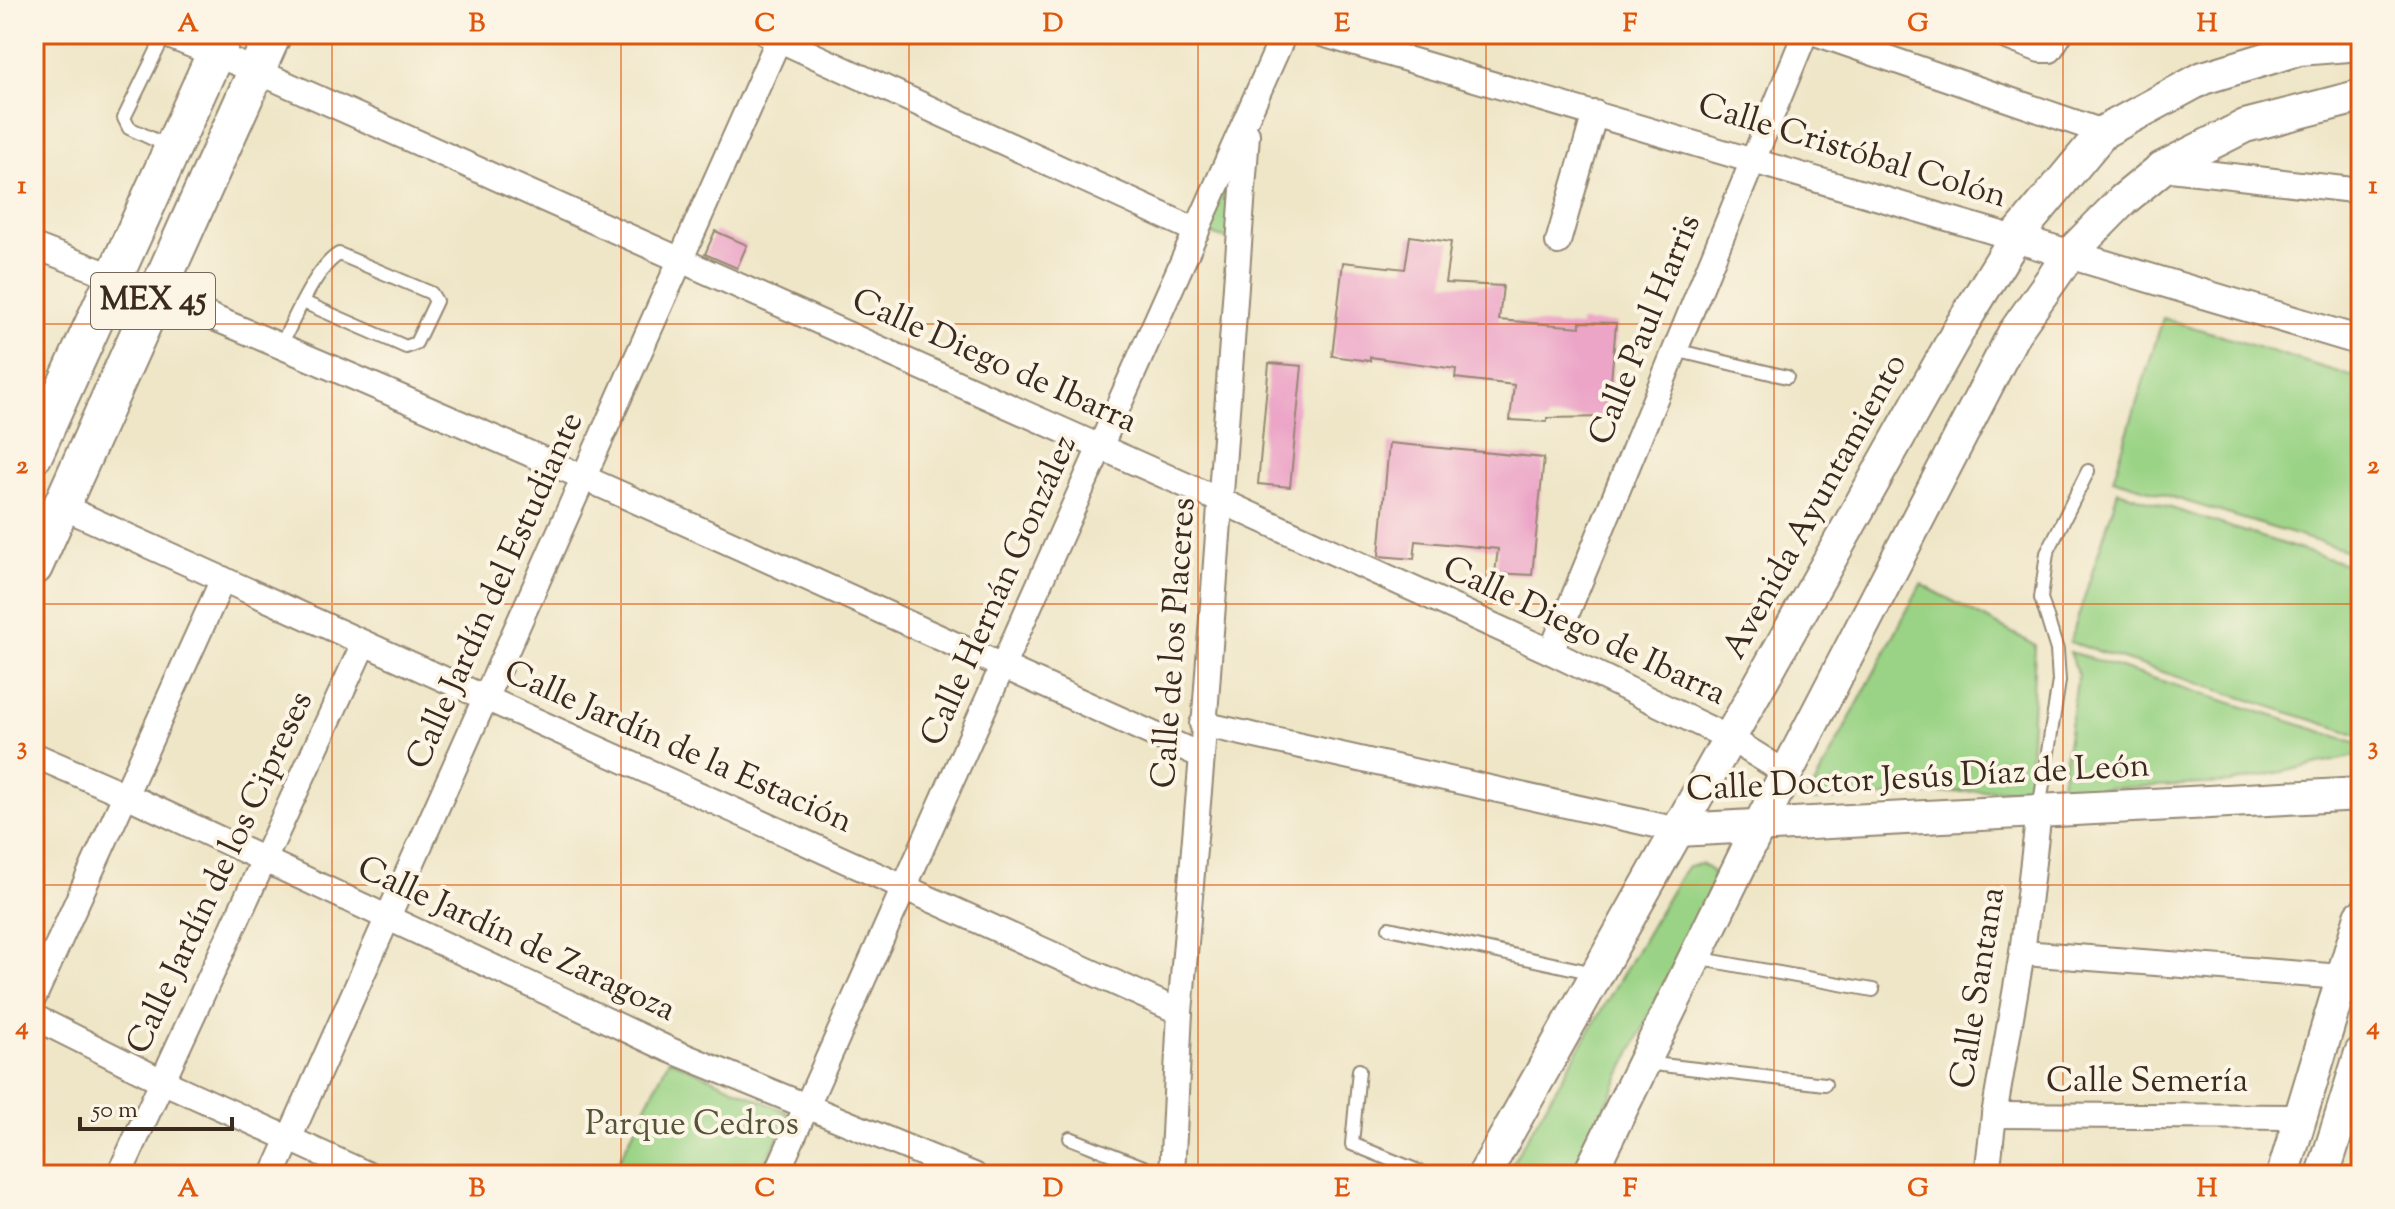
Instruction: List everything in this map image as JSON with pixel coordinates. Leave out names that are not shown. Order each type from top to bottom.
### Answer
[{"type":"main road","name":"MEX 45","points":[[34,567],[273,34]]},
{"type":"main road","name":"Avenida Ayuntamiento","points":[[1484,1175],[1961,326],[2015,238],[2103,132],[2203,78],[2302,42],[2361,44]]},
{"type":"main road","name":"MEX 45","points":[[34,455],[220,44]]},
{"type":"main road","points":[[1589,1175],[1759,826],[2014,333],[2069,255],[2123,200],[2162,168],[2245,126],[2361,96]]},
{"type":"main road","name":"Calle Doctor Jesús Díaz de León","points":[[1678,830],[2361,794]]},
{"type":"main road","points":[[2283,1175],[2361,916]]},
{"type":"main road","points":[[2323,1175],[2351,1116],[2361,1053]]},
{"type":"street","name":"Calle Diego de Ibarra","points":[[164,34],[220,44],[257,71],[1101,447],[1551,652],[1731,739],[1786,773]]},
{"type":"street","name":"Calle Hernán González","points":[[776,1175],[1284,34]]},
{"type":"street","name":"Calle Cristóbal Colón","points":[[1322,34],[2361,341]]},
{"type":"street","name":"Calle Paul Harris","points":[[1551,652],[1805,34]]},
{"type":"street","points":[[1818,34],[2103,132]]},
{"type":"street","points":[[1999,34],[2040,50],[2055,42]]},
{"type":"street","points":[[775,36],[1197,231]]},
{"type":"street","name":"Calle Jardín del Estudiante","points":[[273,1175],[680,260],[775,36]]},
{"type":"street","points":[[1558,242],[1595,113]]},
{"type":"street","name":"Calle de los Placeres","points":[[1172,1175],[1180,1012],[1202,756],[1248,116]]},
{"type":"street","points":[[2162,168],[2361,191]]},
{"type":"street","points":[[34,246],[115,277]]},
{"type":"street","points":[[156,294],[281,345],[583,478],[1202,756]]},
{"type":"street","name":"Calle Jardín de la Estación","points":[[61,506],[1180,1012]]},
{"type":"street","points":[[34,997],[223,579]]},
{"type":"street","name":"Calle Jardín de los Cipreses","points":[[119,1175],[364,643]]},
{"type":"street","name":"Calle Doctor Jesús Díaz de León","points":[[1202,724],[1678,830]]},
{"type":"street","name":"Calle Jardín de Zaragoza","points":[[34,755],[126,795],[670,1050],[974,1175]]},
{"type":"street","name":"Calle Santana","points":[[1987,1175],[1994,1115],[2022,953],[2039,812]]},
{"type":"street","points":[[2022,953],[2342,977]]},
{"type":"street","points":[[34,1017],[162,1081],[369,1175]]},
{"type":"street","name":"Calle Semería","points":[[1994,1115],[2299,1117]]},
{"type":"lane","points":[[164,34],[124,118],[129,128],[173,148]]},
{"type":"lane","points":[[281,345],[303,302],[330,259],[339,254],[431,293],[436,301],[416,343],[406,347],[303,302]]},
{"type":"lane","points":[[1675,350],[1787,377]]},
{"type":"lane","points":[[2039,812],[2059,681],[2057,650],[2041,598],[2047,553],[2088,471]]},
{"type":"lane","points":[[1389,928],[1597,973]]},
{"type":"lane","points":[[1696,958],[1873,990]]},
{"type":"lane","points":[[1645,1063],[1825,1084]]},
{"type":"lane","points":[[1359,1070],[1352,1144],[1428,1175]]},
{"type":"lane","points":[[1070,1138],[1164,1175]]},
{"type":"green space","points":[[1245,128],[1231,240],[1200,231]]},
{"type":"green space","points":[[2163,318],[2361,379],[2361,555],[2113,479]]},
{"type":"green space","points":[[2118,491],[2361,569],[2361,736],[2070,642]]},
{"type":"green space","points":[[1921,584],[2035,645],[2029,788],[1806,801]]},
{"type":"green space","points":[[2070,652],[2361,744],[2361,755],[2230,783],[2060,790],[2078,675]]},
{"type":"green space","points":[[1702,864],[1713,872],[1712,885],[1572,1175],[1505,1175],[1678,880],[1688,866]]},
{"type":"green space","name":"Parque Cedros","points":[[669,1059],[789,1113],[761,1175],[612,1175]]},
{"type":"building","points":[[715,231],[747,245],[737,268],[705,254]]},
{"type":"building","points":[[1410,236],[1451,242],[1445,283],[1503,286],[1499,320],[1580,327],[1580,322],[1616,323],[1608,417],[1547,418],[1547,422],[1510,420],[1514,385],[1455,378],[1456,369],[1370,357],[1370,361],[1332,356],[1343,262],[1405,269]]},
{"type":"building","points":[[1269,363],[1302,366],[1290,487],[1258,484]]},
{"type":"building","points":[[1389,443],[1544,458],[1532,575],[1495,573],[1498,549],[1416,541],[1414,559],[1379,556]]}]
